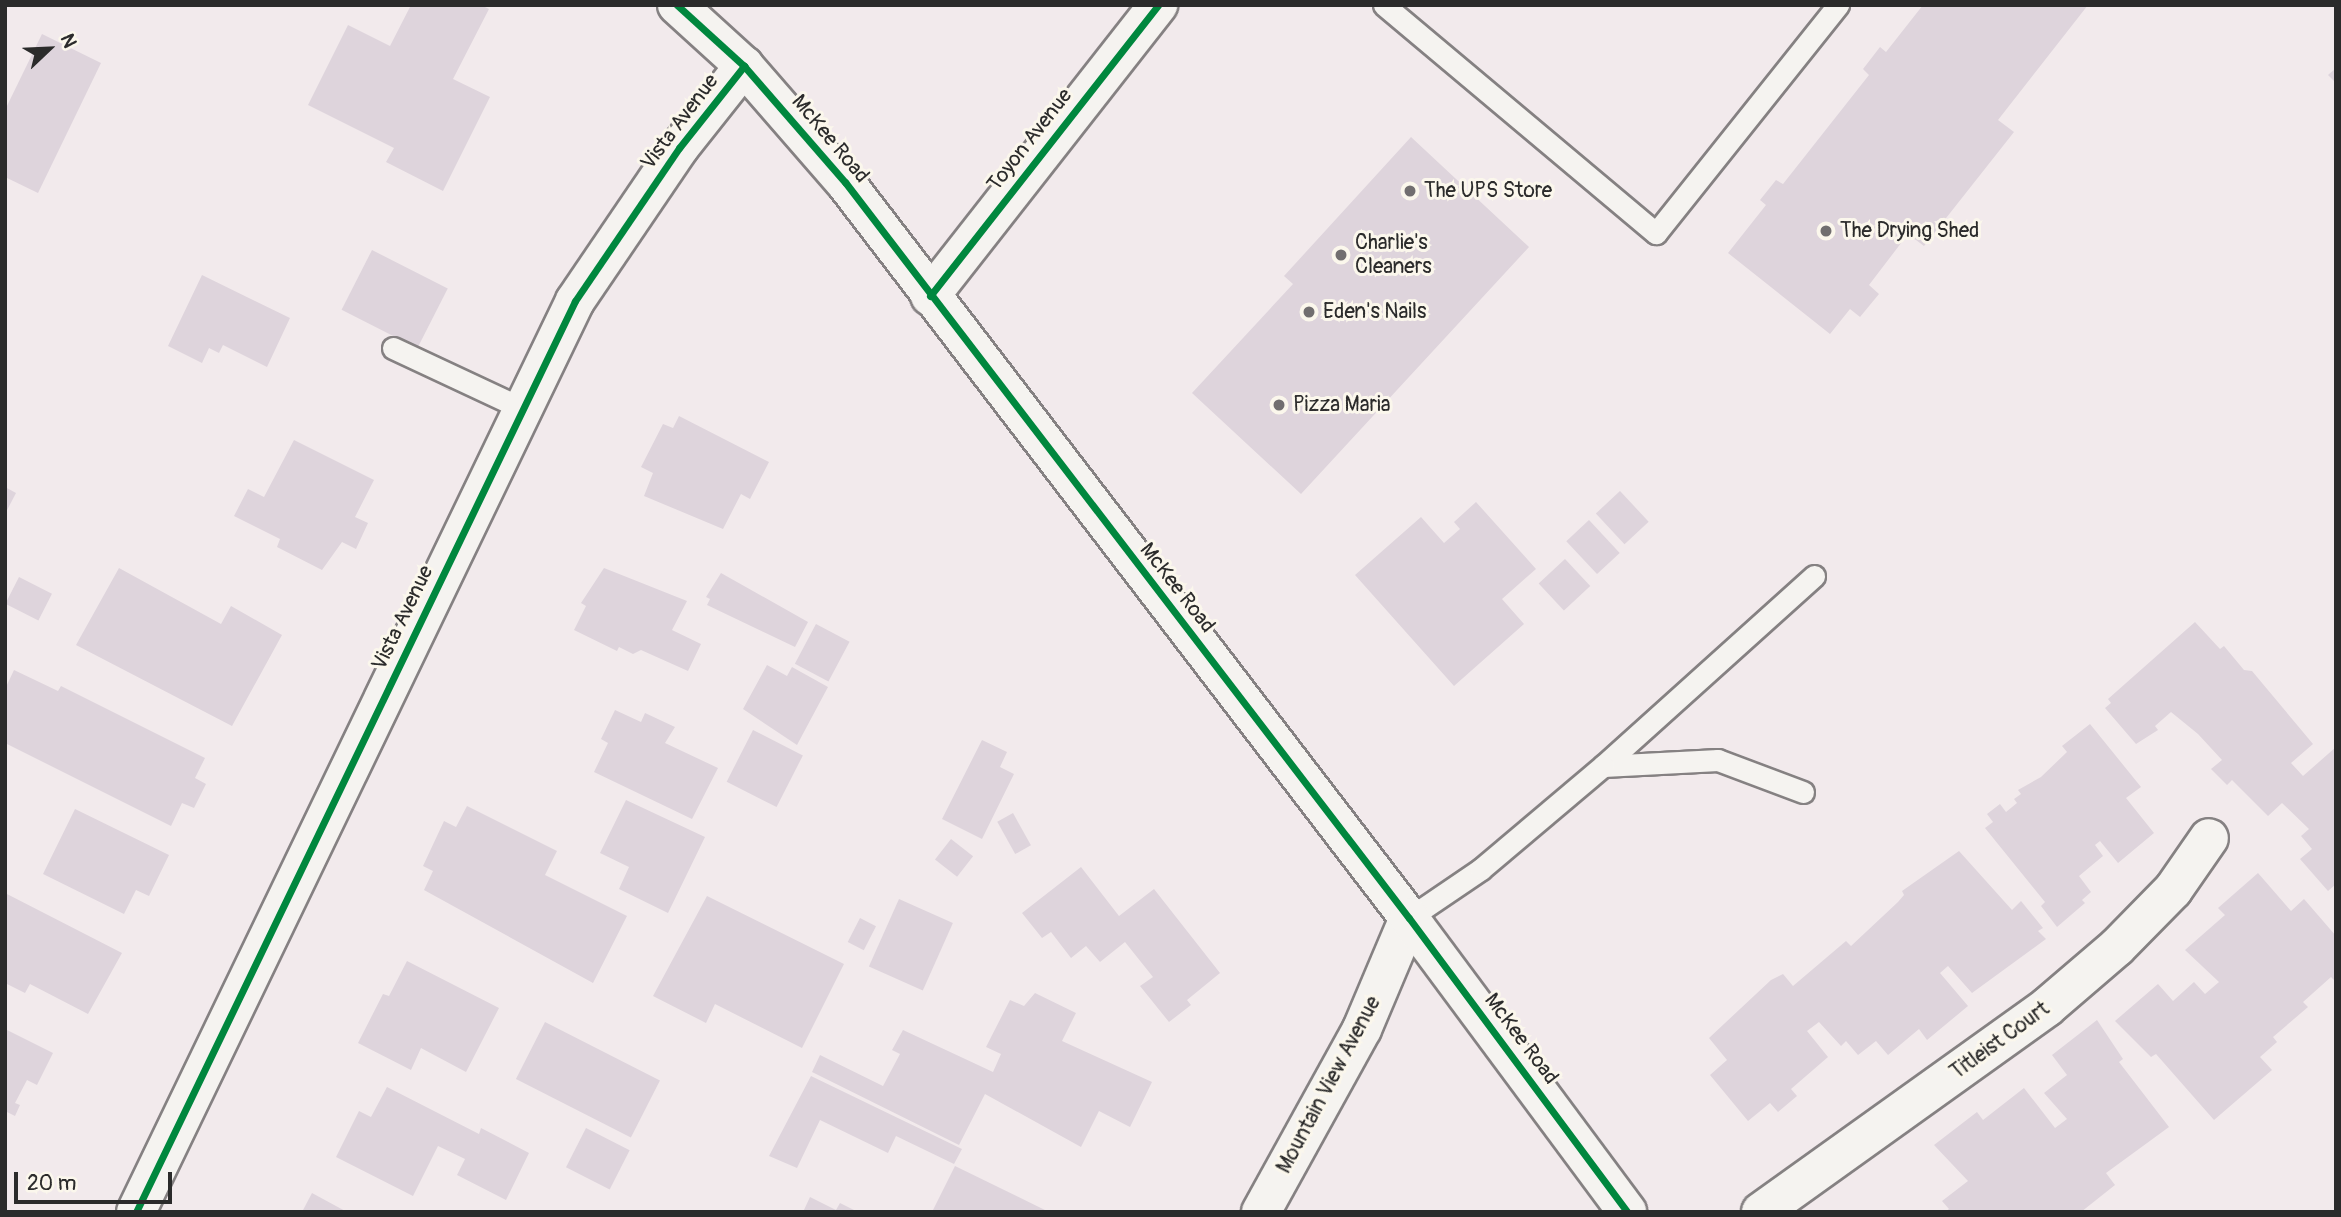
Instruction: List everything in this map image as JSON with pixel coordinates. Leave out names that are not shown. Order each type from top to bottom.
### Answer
[{"type":"street","name":"McKee Road","points":[[677,5],[744,66],[845,182],[1409,918],[1627,1212]]},
{"type":"street","name":"Toyon Avenue","points":[[930,296],[1158,5]]},
{"type":"street","name":"Vista Avenue","points":[[136,1212],[575,301],[679,148],[744,66]]},
{"type":"street","name":"Titleist Court","points":[[1762,1212],[2047,1007],[2154,909],[2209,838]]},
{"type":"street","name":"Mountain View Avenue","points":[[1261,1212],[1362,1029],[1409,918]]},
{"type":"lane","points":[[1384,5],[1656,233],[1838,5]]},
{"type":"lane","points":[[393,348],[523,409]]},
{"type":"lane","points":[[1409,918],[1481,869],[1603,766],[1814,576]]},
{"type":"lane","points":[[1603,766],[1718,760],[1803,792]]},
{"type":"building","points":[[411,5],[481,5],[489,9],[453,79],[490,97],[443,191],[386,162],[394,148],[308,105],[348,25],[390,46]]},
{"type":"building","points":[[1923,5],[2088,5],[1998,120],[2014,132],[1924,246],[1908,234],[1869,285],[1879,294],[1860,317],[1850,309],[1830,334],[1728,253],[1766,205],[1760,200],[1776,180],[1783,184],[1869,75],[1863,69],[1880,47],[1886,52]]},
{"type":"building","points":[[42,34],[101,63],[38,193],[5,177],[5,110]]},
{"type":"building","points":[[2336,68],[2336,83],[2328,75]]},
{"type":"building","points":[[1411,137],[1529,247],[1301,494],[1192,393],[1293,284],[1284,276]]},
{"type":"building","points":[[372,250],[448,289],[417,348],[342,310]]},
{"type":"building","points":[[202,275],[290,318],[267,367],[223,345],[219,353],[209,348],[202,363],[168,346]]},
{"type":"building","points":[[679,416],[769,462],[750,499],[741,494],[723,529],[644,496],[653,473],[641,467],[663,424],[673,428]]},
{"type":"building","points":[[294,440],[374,480],[355,517],[368,523],[356,549],[342,542],[322,570],[277,547],[280,539],[234,516],[248,489],[264,497]]},
{"type":"building","points":[[5,487],[16,493],[5,514]]},
{"type":"building","points":[[1620,491],[1649,522],[1625,544],[1596,514]]},
{"type":"building","points":[[1476,502],[1536,569],[1502,599],[1524,624],[1454,686],[1355,575],[1421,517],[1444,543],[1460,529],[1454,522]]},
{"type":"building","points":[[1589,520],[1620,553],[1597,574],[1566,541]]},
{"type":"building","points":[[1565,559],[1590,586],[1564,611],[1539,584]]},
{"type":"building","points":[[119,568],[221,624],[231,606],[282,635],[232,726],[76,645]]},
{"type":"building","points":[[604,568],[687,601],[672,630],[701,644],[688,671],[641,650],[633,654],[619,647],[617,651],[574,630],[586,606],[581,603]]},
{"type":"building","points":[[721,573],[808,622],[795,647],[707,605],[710,599],[706,597]]},
{"type":"building","points":[[19,577],[52,594],[38,621],[5,604]]},
{"type":"building","points":[[2195,622],[2220,649],[2224,646],[2244,670],[2252,671],[2313,744],[2291,763],[2303,776],[2336,747],[2336,884],[2328,891],[2300,859],[2312,849],[2301,836],[2309,829],[2282,803],[2268,816],[2232,780],[2227,785],[2211,769],[2222,760],[2198,734],[2171,712],[2155,726],[2158,730],[2136,744],[2105,708],[2111,703],[2108,699]]},
{"type":"building","points":[[816,624],[850,642],[828,682],[795,664]]},
{"type":"building","points":[[767,665],[787,676],[792,667],[828,687],[797,745],[743,709]]},
{"type":"building","points":[[14,670],[58,691],[61,686],[205,758],[195,778],[206,784],[194,808],[182,803],[171,826],[5,743],[5,689]]},
{"type":"building","points":[[615,710],[641,722],[645,713],[675,727],[665,743],[718,768],[692,819],[594,772],[608,743],[601,739]]},
{"type":"building","points":[[2090,724],[2141,787],[2126,798],[2154,833],[2118,863],[2100,841],[2095,845],[2103,856],[2079,876],[2091,892],[2082,900],[2085,903],[2057,927],[2041,906],[2045,902],[1985,828],[1993,822],[1987,814],[2000,804],[2006,812],[2017,803],[2014,799],[2021,794],[2018,790],[2041,777],[2067,752],[2062,746]]},
{"type":"building","points":[[753,730],[803,755],[777,807],[727,782]]},
{"type":"building","points":[[982,740],[1007,752],[1000,767],[1014,774],[982,839],[942,819]]},
{"type":"building","points":[[626,800],[705,837],[668,913],[619,889],[629,867],[600,853]]},
{"type":"building","points":[[467,806],[557,851],[545,875],[627,916],[593,983],[424,890],[433,871],[423,866],[444,821],[456,827]]},
{"type":"building","points":[[75,809],[169,855],[149,896],[136,890],[124,914],[43,874]]},
{"type":"building","points":[[1013,813],[1031,845],[1015,854],[997,822]]},
{"type":"building","points":[[951,839],[973,856],[957,877],[935,859]]},
{"type":"building","points":[[1959,851],[2012,910],[2021,901],[2043,928],[2038,931],[2046,939],[1972,993],[1948,966],[1940,973],[1968,1006],[1927,1040],[1919,1029],[1888,1055],[1876,1041],[1858,1055],[1846,1041],[1841,1046],[1819,1022],[1807,1031],[1828,1057],[1791,1089],[1797,1096],[1778,1112],[1770,1103],[1748,1121],[1710,1075],[1727,1060],[1709,1038],[1771,980],[1783,974],[1793,986],[1846,941],[1851,946],[1898,902],[1904,895],[1902,891]]},
{"type":"building","points":[[1081,867],[1119,916],[1154,889],[1220,973],[1187,1000],[1191,1005],[1169,1022],[1140,986],[1153,977],[1125,942],[1100,962],[1086,946],[1071,958],[1051,932],[1042,938],[1022,913]]},
{"type":"building","points":[[2258,873],[2291,911],[2304,899],[2336,936],[2336,982],[2331,977],[2303,1002],[2308,1007],[2273,1037],[2277,1042],[2260,1057],[2272,1070],[2214,1120],[2156,1054],[2151,1057],[2115,1021],[2158,984],[2173,1001],[2194,982],[2205,994],[2219,982],[2185,950],[2225,915],[2218,908]]},
{"type":"building","points":[[5,893],[122,953],[88,1014],[30,984],[25,993],[5,983]]},
{"type":"building","points":[[707,896],[844,964],[802,1048],[715,1004],[706,1023],[653,996]]},
{"type":"building","points":[[899,899],[953,923],[923,991],[869,967]]},
{"type":"building","points":[[860,918],[876,926],[864,950],[848,942]]},
{"type":"building","points":[[407,961],[499,1008],[466,1072],[421,1048],[411,1070],[358,1043],[383,994],[389,996]]},
{"type":"building","points":[[1035,993],[1076,1013],[1062,1041],[1152,1082],[1130,1127],[1099,1111],[1081,1147],[985,1094],[959,1145],[812,1072],[820,1055],[883,1086],[900,1054],[892,1050],[903,1030],[993,1072],[1001,1054],[986,1047],[1010,1000],[1024,1006]]},
{"type":"building","points":[[2097,1020],[2123,1059],[2119,1062],[2169,1127],[2106,1173],[2115,1185],[2081,1212],[1945,1212],[1949,1209],[1942,1201],[1968,1181],[1934,1145],[1977,1112],[1983,1120],[2024,1088],[2055,1128],[2067,1119],[2044,1093],[2067,1075],[2052,1055]]},
{"type":"building","points":[[545,1022],[660,1081],[631,1138],[516,1079]]},
{"type":"building","points":[[5,1029],[53,1053],[37,1085],[27,1080],[15,1103],[20,1105],[15,1116],[5,1111]]},
{"type":"building","points":[[811,1076],[962,1149],[954,1164],[896,1136],[888,1153],[820,1120],[797,1168],[769,1156]]},
{"type":"building","points":[[387,1087],[479,1134],[481,1128],[529,1153],[506,1200],[457,1175],[465,1159],[438,1146],[413,1196],[336,1157],[359,1111],[371,1117]]},
{"type":"building","points":[[586,1128],[630,1150],[610,1189],[566,1167]]},
{"type":"building","points":[[955,1166],[1049,1212],[932,1212]]},
{"type":"building","points":[[312,1193],[347,1212],[302,1212]]},
{"type":"building","points":[[810,1197],[836,1210],[840,1203],[858,1212],[803,1212]]},
{"type":"cycle path","points":[[677,5],[744,66],[845,182],[1409,918],[1627,1212]]},
{"type":"cycle path","points":[[930,296],[1158,5]]},
{"type":"cycle path","points":[[136,1212],[575,301],[679,148],[744,66]]},
{"type":"place","name":"The UPS Store","points":[[1410,191]]},
{"type":"place","name":"The Drying Shed","points":[[1826,231]]},
{"type":"place","name":"Charlie's Cleaners","points":[[1341,255]]},
{"type":"place","name":"Eden's Nails","points":[[1309,312]]},
{"type":"place","name":"Pizza Maria","points":[[1279,405]]}]
